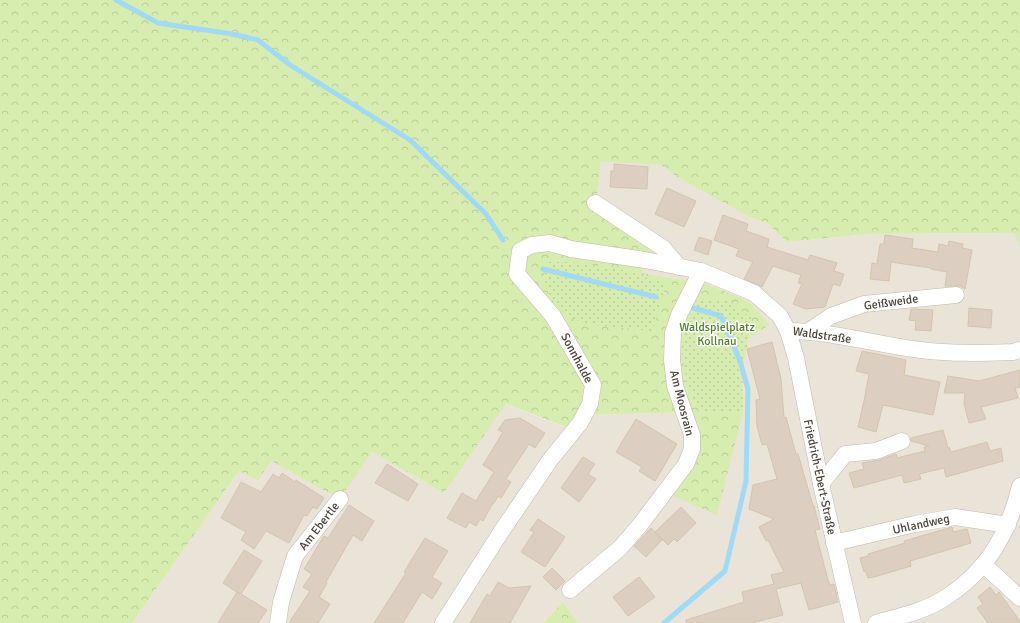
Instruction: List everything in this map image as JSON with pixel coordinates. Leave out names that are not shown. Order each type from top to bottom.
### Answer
[{"type":"street","points":[[596,203],[663,248],[679,267]]},
{"type":"street","name":"Sonnhalde","points":[[443,623],[501,532],[550,460],[580,422],[590,404],[593,385],[553,316],[517,274],[520,251],[532,245],[550,243],[571,249],[679,267]]},
{"type":"street","name":"Waldstraße","points":[[679,267],[701,271],[754,293],[780,316],[788,331],[809,331],[922,350],[967,354],[1013,352],[1020,350]]},
{"type":"street","name":"Am Moosrain","points":[[570,590],[620,548],[640,526],[686,464],[692,449],[692,435],[675,386],[672,360],[673,333],[679,315],[701,271]]},
{"type":"street","name":"Geißweide","points":[[809,331],[830,316],[864,304],[956,295]]},
{"type":"street","name":"Friedrich-Ebert-Straße","points":[[788,331],[796,358],[821,484],[853,623]]},
{"type":"street","points":[[821,484],[845,454],[876,451],[902,441]]},
{"type":"street","points":[[876,623],[907,614],[939,601],[962,585],[984,566],[997,546],[1017,508],[1020,486]]},
{"type":"street","name":"Am Ebertle","points":[[278,623],[281,602],[295,556],[340,498]]},
{"type":"street","name":"Uhlandweg","points":[[834,543],[915,524],[955,517],[1008,525]]},
{"type":"street","points":[[984,566],[1020,598]]},
{"type":"shaded area","points":[[601,160],[661,165],[677,177],[751,218],[767,223],[787,242],[869,234],[1015,233],[1020,249],[1020,623],[578,623],[563,602],[543,623],[132,623],[239,471],[271,461],[340,498],[372,452],[444,493],[505,404],[565,427],[585,415],[693,412],[700,434],[743,412],[742,371],[749,338],[768,325],[706,284],[642,273],[645,260],[663,248],[595,203]]},
{"type":"green space","points":[[0,0],[1020,0],[1020,249],[1014,233],[869,234],[787,242],[767,223],[751,218],[677,177],[661,165],[601,161],[596,203],[663,248],[645,260],[642,273],[706,284],[748,301],[769,325],[749,338],[742,371],[743,412],[717,515],[673,496],[693,462],[700,434],[693,412],[585,415],[566,427],[506,404],[444,493],[372,452],[340,499],[271,461],[258,480],[239,471],[132,623],[0,623]]},
{"type":"green space","name":"Waldspielplatz Kollnau","points":[[549,262],[571,262],[623,270],[666,284],[652,331],[584,324],[557,308],[545,285]]},
{"type":"green space","name":"Waldspielplatz Kollnau","points":[[697,299],[725,300],[752,318],[742,371],[743,412],[700,411],[688,388],[682,354],[687,322]]},
{"type":"green space","points":[[563,602],[578,623],[543,623]]},
{"type":"building","points":[[614,164],[648,167],[647,189],[610,187],[611,171],[614,171]]},
{"type":"building","points":[[667,188],[696,201],[684,227],[655,214]]},
{"type":"building","points":[[723,215],[748,224],[746,231],[769,239],[767,247],[808,260],[810,255],[837,263],[834,271],[844,274],[840,286],[833,284],[825,307],[806,309],[793,304],[802,284],[798,283],[801,275],[773,266],[762,287],[744,279],[753,262],[736,256],[739,249],[714,240]]},
{"type":"building","points":[[885,235],[913,239],[912,248],[938,252],[939,244],[948,246],[949,241],[963,244],[962,248],[972,250],[965,289],[960,286],[945,286],[947,272],[891,262],[889,281],[870,279],[872,263],[877,264],[880,244],[884,244]]},
{"type":"building","points":[[699,237],[712,241],[708,255],[694,250]]},
{"type":"building","points":[[969,308],[992,310],[991,328],[968,326]]},
{"type":"building","points":[[911,309],[933,310],[931,331],[915,330],[916,321],[909,320]]},
{"type":"building","points":[[772,342],[781,379],[784,418],[786,417],[796,454],[798,454],[814,506],[820,529],[815,530],[828,580],[830,585],[834,584],[838,602],[809,610],[801,583],[776,589],[783,615],[752,623],[686,623],[686,620],[744,602],[742,592],[774,584],[771,575],[784,572],[768,540],[766,541],[759,527],[774,519],[749,509],[753,485],[777,479],[767,444],[762,445],[757,426],[756,400],[760,399],[747,349]]},
{"type":"building","points":[[862,351],[906,360],[904,375],[940,382],[933,415],[883,405],[876,432],[858,427],[869,374],[856,371]]},
{"type":"building","points":[[1020,370],[1020,387],[1015,388],[1018,398],[981,407],[986,419],[969,423],[964,404],[965,393],[944,393],[948,376],[979,381]]},
{"type":"building","points":[[520,418],[545,433],[535,448],[529,444],[506,479],[511,482],[501,498],[498,496],[483,521],[480,519],[476,526],[469,522],[466,528],[447,518],[462,493],[476,501],[494,472],[483,465],[503,432],[498,430],[505,420]]},
{"type":"building","points":[[636,419],[677,444],[655,481],[639,471],[642,467],[616,452]]},
{"type":"building","points":[[943,430],[948,448],[949,447],[951,452],[987,442],[990,451],[1001,448],[1003,461],[946,477],[944,468],[919,474],[921,479],[904,483],[902,475],[854,488],[849,473],[864,469],[862,463],[879,460],[896,454],[897,458],[925,451],[924,447],[929,446],[911,441],[911,438]]},
{"type":"building","points":[[583,457],[595,464],[588,474],[596,479],[579,502],[561,488]]},
{"type":"building","points":[[387,464],[418,484],[408,501],[375,483]]},
{"type":"building","points":[[282,473],[324,498],[317,509],[313,507],[307,516],[304,515],[289,543],[266,531],[254,549],[241,540],[246,532],[221,518],[241,482],[261,492],[273,474],[279,478]]},
{"type":"building","points":[[349,505],[374,521],[362,541],[353,535],[326,582],[327,583],[319,597],[330,604],[318,623],[289,623],[310,591],[303,587],[312,574],[304,569],[324,536],[328,538]]},
{"type":"building","points":[[681,507],[696,523],[677,542],[674,539],[668,545],[655,532]]},
{"type":"building","points":[[538,519],[565,537],[545,567],[521,552],[534,532],[530,530]]},
{"type":"building","points":[[952,527],[953,532],[967,529],[971,543],[910,561],[911,566],[874,577],[868,578],[866,571],[864,572],[860,558],[868,556],[868,554],[905,543],[904,541]]},
{"type":"building","points":[[651,528],[662,540],[646,557],[634,546]]},
{"type":"building","points":[[425,538],[448,551],[432,577],[442,583],[432,599],[422,592],[403,623],[374,623],[406,573],[404,572]]},
{"type":"building","points":[[244,550],[262,561],[241,594],[267,610],[258,623],[218,623],[237,592],[223,583]]},
{"type":"building","points":[[552,568],[565,581],[556,590],[543,577]]},
{"type":"building","points":[[639,577],[655,597],[628,616],[613,597]]},
{"type":"building","points":[[498,582],[509,588],[531,586],[510,623],[470,623],[487,594],[490,596]]},
{"type":"building","points":[[990,587],[996,595],[999,592],[1020,623],[988,623],[977,608],[983,604],[978,597]]},
{"type":"waterway","points":[[116,0],[158,23],[232,34],[258,40],[290,65],[410,140],[486,214],[503,240]]},
{"type":"waterway","points":[[543,269],[656,297]]},
{"type":"waterway","points":[[664,623],[725,571],[746,481],[748,389],[740,361],[721,316],[693,308]]}]
